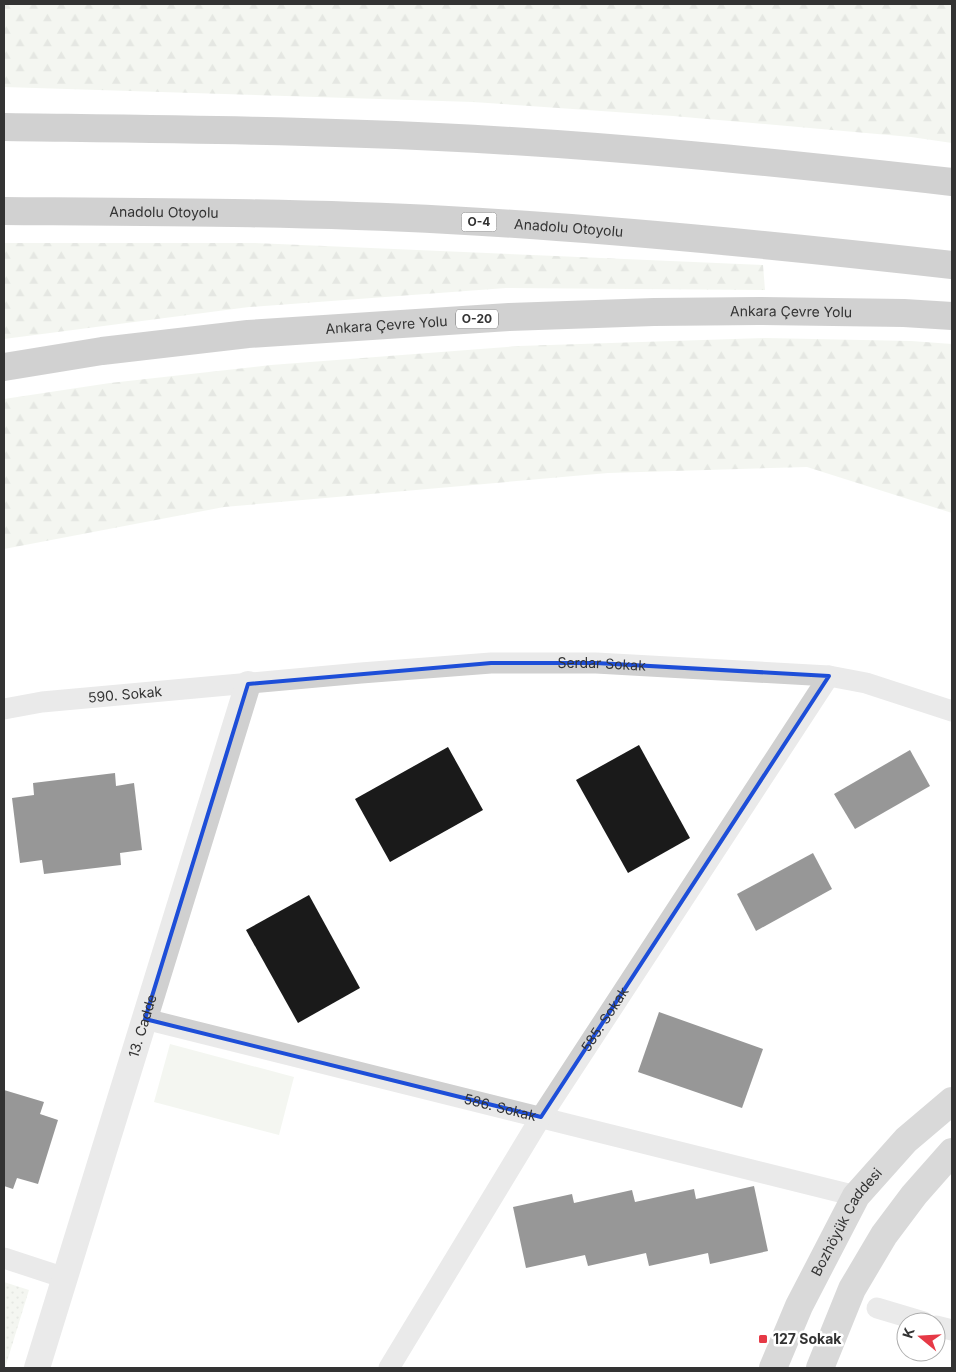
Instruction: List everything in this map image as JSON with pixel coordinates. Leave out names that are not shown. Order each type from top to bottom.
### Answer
[{"type":"highway","points":[[4,127],[264,131],[439,137],[641,150],[787,163],[952,182]]},
{"type":"highway","name":"Anadolu Otoyolu","points":[[4,211],[248,212],[448,220],[778,245],[952,265]]},
{"type":"highway","name":"Ankara Çevre Yolu","points":[[4,367],[102,351],[248,334],[509,317],[654,312],[759,311],[904,313],[952,316]]},
{"type":"main road","name":"Bozhöyük Caddesi","points":[[773,1368],[799,1306],[856,1196],[906,1140],[952,1101]]},
{"type":"main road","points":[[820,1368],[852,1289],[884,1236],[914,1195],[952,1152]]},
{"type":"street","name":"Serdar Sokak","points":[[248,684],[491,663],[596,663],[829,676],[866,683],[952,711]]},
{"type":"street","name":"585. Sokak","points":[[389,1368],[541,1117],[829,676]]},
{"type":"street","name":"590. Sokak","points":[[4,709],[42,702],[248,684]]},
{"type":"street","name":"13. Cadde","points":[[37,1368],[248,684]]},
{"type":"street","name":"586. Sokak","points":[[145,1019],[856,1196]]},
{"type":"street","points":[[4,1258],[65,1278]]},
{"type":"street","points":[[877,1308],[896,1314]]},
{"type":"highlighted area","points":[[491,663],[596,663],[829,676],[541,1117],[145,1019],[248,684]]},
{"type":"green space","points":[[4,4],[952,4],[952,143],[911,137],[673,116],[473,102],[4,87]]},
{"type":"green space","points":[[4,243],[255,243],[763,265],[765,290],[506,288],[249,307],[4,339]]},
{"type":"green space","points":[[765,338],[911,341],[952,344],[952,513],[807,467],[608,473],[224,507],[4,549],[4,399],[110,383],[271,365],[519,346]]},
{"type":"green space","points":[[170,1044],[294,1077],[279,1135],[154,1102]]},
{"type":"green space","points":[[4,1282],[29,1290],[5,1368],[4,1368]]},
{"type":"building","points":[[639,745],[690,838],[628,873],[576,780]]},
{"type":"building","points":[[448,747],[483,810],[390,862],[355,799]]},
{"type":"building","points":[[910,750],[930,786],[855,829],[834,794]]},
{"type":"building","points":[[115,773],[116,786],[134,783],[142,850],[120,853],[121,865],[44,874],[42,860],[20,863],[12,798],[34,795],[33,783]]},
{"type":"building","points":[[813,853],[832,889],[756,931],[737,894]]},
{"type":"building","points":[[309,895],[360,988],[298,1023],[246,930]]},
{"type":"building","points":[[659,1012],[763,1049],[742,1108],[638,1072]]},
{"type":"building","points":[[4,1090],[44,1102],[40,1114],[58,1120],[38,1184],[17,1178],[13,1189],[4,1186]]},
{"type":"building","points":[[754,1186],[768,1251],[710,1264],[708,1253],[649,1266],[646,1253],[588,1266],[585,1255],[526,1268],[513,1207],[572,1194],[574,1203],[632,1190],[635,1202],[694,1189],[696,1199]]},
{"type":"place","name":"127 Sokak","points":[[763,1339]]}]
